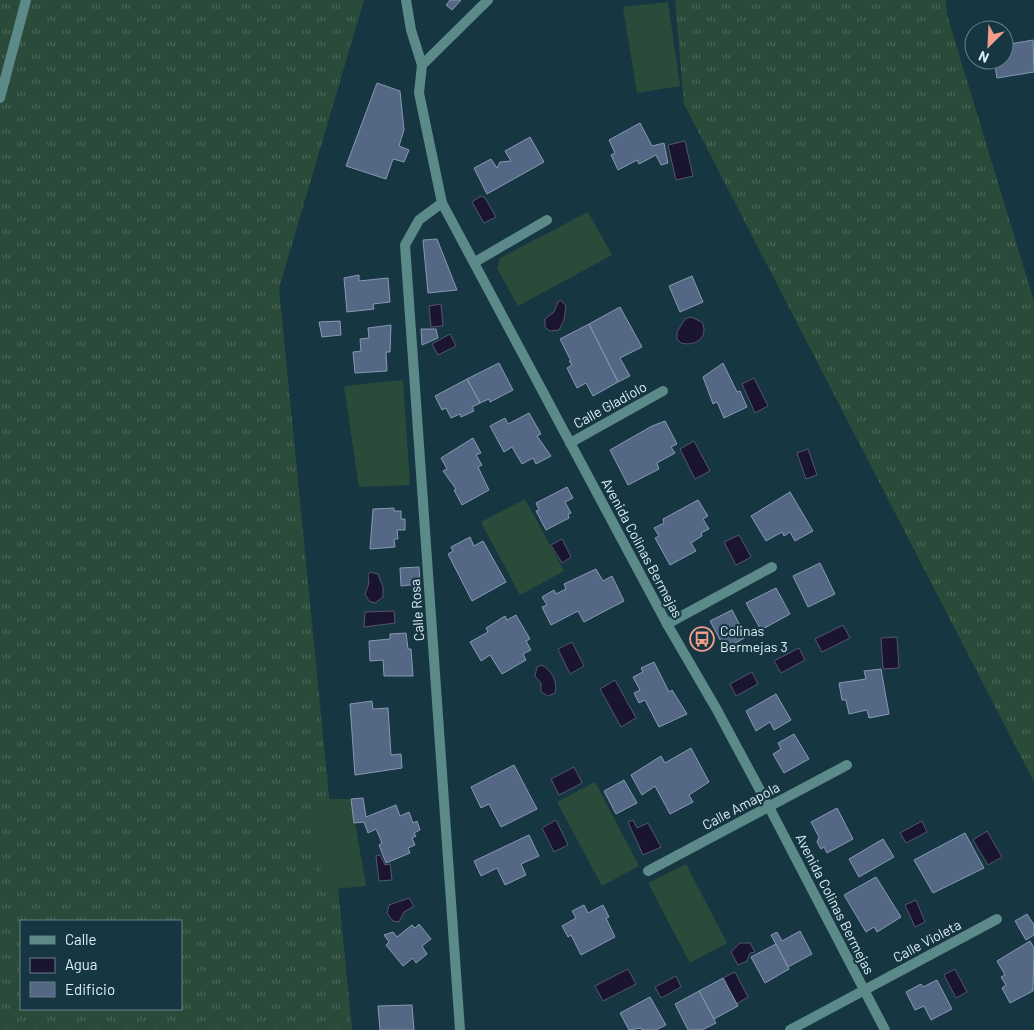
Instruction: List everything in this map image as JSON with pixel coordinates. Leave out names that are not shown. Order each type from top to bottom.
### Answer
[{"type":"street","points":[[0,98],[26,0]]},
{"type":"street","points":[[406,0],[411,30],[422,64],[488,0]]},
{"type":"street","name":"Avenida Colinas Bermejas","points":[[422,64],[419,94],[442,203],[667,624],[769,807],[885,1030]]},
{"type":"street","name":"Calle Rosa","points":[[442,203],[418,220],[405,245],[460,1030]]},
{"type":"street","points":[[475,262],[547,220]]},
{"type":"street","name":"Calle Gladiolo","points":[[570,443],[663,391]]},
{"type":"street","points":[[667,624],[772,567]]},
{"type":"street","name":"Calle Amapola","points":[[648,871],[847,765]]},
{"type":"street","name":"Calle Violeta","points":[[790,1030],[997,919]]},
{"type":"green space","points":[[0,0],[364,0],[279,288],[352,1030],[0,1030]]},
{"type":"green space","points":[[675,0],[946,0],[947,15],[1034,301],[1034,782],[684,104]]},
{"type":"green space","points":[[668,2],[680,86],[637,93],[623,7]]},
{"type":"green space","points":[[588,212],[612,255],[518,306],[497,268],[500,258]]},
{"type":"green space","points":[[403,380],[410,485],[359,487],[344,386]]},
{"type":"green space","points":[[525,499],[564,571],[520,595],[481,522]]},
{"type":"green space","points":[[595,782],[639,866],[602,886],[557,802]]},
{"type":"green space","points":[[310,799],[351,799],[366,886],[324,890]]},
{"type":"green space","points":[[686,864],[727,943],[690,963],[648,883]]},
{"type":"water","points":[[685,141],[693,176],[676,180],[668,145]]},
{"type":"water","points":[[481,196],[485,198],[496,217],[484,223],[472,202]]},
{"type":"water","points":[[561,300],[566,306],[564,320],[559,330],[550,331],[545,327],[545,319],[554,312],[558,302]]},
{"type":"water","points":[[441,304],[443,326],[431,327],[429,306]]},
{"type":"water","points":[[691,317],[702,322],[704,332],[700,340],[692,344],[681,343],[677,339],[677,332],[685,319]]},
{"type":"water","points":[[450,334],[456,346],[438,355],[432,344]]},
{"type":"water","points":[[754,378],[768,406],[755,413],[742,384]]},
{"type":"water","points":[[694,441],[710,471],[695,479],[680,449]]},
{"type":"water","points":[[808,449],[817,475],[806,479],[797,453]]},
{"type":"water","points":[[739,535],[751,557],[736,565],[724,542]]},
{"type":"water","points":[[562,539],[571,557],[562,563],[551,545]]},
{"type":"water","points":[[370,572],[378,574],[383,587],[383,597],[375,603],[369,601],[365,594]]},
{"type":"water","points":[[394,611],[395,623],[364,627],[365,612]]},
{"type":"water","points":[[843,625],[850,638],[822,652],[815,639]]},
{"type":"water","points":[[897,637],[899,668],[883,669],[881,638]]},
{"type":"water","points":[[572,642],[584,666],[570,674],[558,649]]},
{"type":"water","points":[[799,648],[805,660],[781,673],[774,661]]},
{"type":"water","points":[[542,665],[551,674],[556,685],[555,693],[548,696],[541,692],[541,683],[535,676],[537,667]]},
{"type":"water","points":[[752,672],[758,684],[736,696],[730,684]]},
{"type":"water","points":[[615,680],[636,718],[621,727],[600,689]]},
{"type":"water","points":[[574,767],[582,783],[559,795],[551,779]]},
{"type":"water","points":[[556,820],[568,845],[554,852],[542,828]]},
{"type":"water","points":[[633,820],[637,828],[648,823],[661,847],[643,855],[628,822]]},
{"type":"water","points":[[922,821],[927,832],[906,843],[900,833]]},
{"type":"water","points":[[987,831],[1002,857],[988,865],[973,840]]},
{"type":"water","points":[[380,855],[385,865],[390,864],[392,880],[379,881],[376,856]]},
{"type":"water","points":[[409,898],[414,906],[404,912],[399,922],[393,921],[387,913],[389,905]]},
{"type":"water","points":[[916,900],[925,922],[915,927],[905,905]]},
{"type":"water","points":[[740,943],[750,943],[755,952],[750,953],[747,961],[738,965],[731,952]]},
{"type":"water","points":[[628,969],[636,984],[603,1001],[595,986]]},
{"type":"water","points":[[955,969],[967,992],[956,998],[944,975]]},
{"type":"water","points":[[735,972],[748,997],[736,1004],[723,978]]},
{"type":"water","points":[[676,976],[681,987],[661,998],[655,987]]},
{"type":"building","points":[[450,0],[461,0],[452,10],[446,5]]},
{"type":"building","points":[[1033,40],[1034,72],[997,78],[996,70],[1014,70],[1014,43]]},
{"type":"building","points":[[377,83],[400,91],[404,130],[399,146],[409,150],[404,162],[393,159],[386,179],[346,166]]},
{"type":"building","points":[[640,123],[652,146],[664,143],[668,163],[661,165],[656,155],[639,164],[637,160],[618,170],[611,155],[615,153],[609,140]]},
{"type":"building","points":[[530,137],[544,162],[487,194],[474,168],[491,159],[497,168],[500,162],[511,161],[505,151]]},
{"type":"building","points":[[437,239],[457,290],[428,293],[423,240]]},
{"type":"building","points":[[359,275],[359,281],[388,278],[390,302],[373,304],[374,309],[347,312],[344,278]]},
{"type":"building","points":[[692,276],[703,302],[680,312],[669,286]]},
{"type":"building","points":[[620,307],[642,347],[620,358],[630,376],[618,382],[589,324]]},
{"type":"building","points":[[340,321],[341,335],[322,337],[319,322]]},
{"type":"building","points":[[589,324],[618,382],[593,396],[586,383],[577,388],[567,368],[572,365],[569,361],[571,361],[560,339]]},
{"type":"building","points":[[391,325],[390,352],[386,352],[387,371],[355,373],[353,352],[361,351],[360,339],[369,338],[368,328]]},
{"type":"building","points":[[421,329],[436,329],[438,338],[422,345]]},
{"type":"building","points":[[499,363],[513,390],[490,402],[489,399],[480,403],[467,379]]},
{"type":"building","points":[[723,363],[737,392],[740,391],[747,407],[724,418],[717,402],[713,404],[703,377]]},
{"type":"building","points":[[467,379],[480,403],[472,407],[474,411],[461,417],[460,414],[451,418],[446,408],[442,410],[435,396]]},
{"type":"building","points":[[529,413],[541,434],[537,436],[551,456],[536,464],[533,458],[522,464],[512,447],[504,452],[490,426],[505,418],[508,424]]},
{"type":"building","points":[[665,421],[677,444],[671,447],[675,453],[657,463],[659,469],[628,485],[610,450],[652,426]]},
{"type":"building","points":[[473,438],[481,453],[476,455],[482,465],[478,467],[489,490],[462,505],[454,490],[456,489],[443,471],[447,469],[441,458]]},
{"type":"building","points":[[567,487],[573,498],[565,502],[571,513],[568,514],[569,518],[546,530],[536,511],[539,510],[536,503]]},
{"type":"building","points":[[790,492],[813,531],[795,541],[790,532],[784,536],[782,532],[766,541],[751,516]]},
{"type":"building","points":[[698,500],[708,516],[703,519],[709,529],[701,533],[702,536],[691,543],[696,551],[670,565],[655,538],[659,536],[654,528],[664,523],[663,519]]},
{"type":"building","points":[[394,508],[394,511],[401,511],[401,519],[405,519],[405,530],[397,530],[398,539],[394,539],[395,547],[370,549],[373,509]]},
{"type":"building","points":[[470,537],[474,546],[483,541],[506,582],[472,601],[448,554],[453,551],[451,547]]},
{"type":"building","points":[[820,563],[835,594],[808,607],[793,576]]},
{"type":"building","points":[[419,567],[420,584],[401,586],[400,568]]},
{"type":"building","points":[[596,569],[603,581],[612,576],[624,601],[584,622],[578,611],[551,625],[542,607],[547,605],[542,597],[554,590],[556,594],[566,589],[564,584]]},
{"type":"building","points":[[776,588],[790,614],[761,630],[746,603]]},
{"type":"building","points":[[732,610],[746,637],[725,649],[710,621]]},
{"type":"building","points":[[516,615],[530,639],[526,641],[531,650],[523,654],[526,660],[502,674],[490,655],[481,661],[470,642],[488,632],[486,628],[505,616],[507,620]]},
{"type":"building","points":[[406,633],[408,649],[411,649],[413,676],[384,676],[383,660],[370,661],[369,641],[390,639],[390,634]]},
{"type":"building","points":[[654,662],[669,692],[672,690],[687,714],[659,727],[645,700],[639,703],[634,693],[640,690],[633,677],[643,672],[641,668]]},
{"type":"building","points":[[881,669],[889,714],[869,718],[867,710],[849,714],[846,700],[842,700],[839,683],[866,679],[864,671]]},
{"type":"building","points":[[776,694],[791,720],[774,730],[770,722],[756,731],[746,711]]},
{"type":"building","points":[[372,701],[373,709],[388,708],[391,755],[401,754],[402,768],[355,775],[350,704]]},
{"type":"building","points":[[794,734],[809,759],[784,773],[773,754],[781,749],[778,743]]},
{"type":"building","points":[[691,748],[709,782],[689,795],[693,802],[670,814],[655,786],[642,795],[631,775],[661,756],[665,763]]},
{"type":"building","points":[[514,765],[537,809],[501,827],[489,804],[481,808],[471,787]]},
{"type":"building","points":[[624,780],[637,803],[616,814],[604,791]]},
{"type":"building","points":[[363,798],[366,817],[396,805],[400,816],[409,812],[413,823],[417,821],[420,830],[414,833],[416,836],[412,838],[415,845],[408,848],[410,853],[386,863],[379,845],[382,843],[376,829],[368,833],[364,822],[354,823],[351,799]]},
{"type":"building","points":[[837,808],[853,839],[827,853],[824,847],[821,849],[817,842],[819,837],[811,822]]},
{"type":"building","points":[[965,833],[984,868],[933,893],[914,860]]},
{"type":"building","points":[[529,835],[539,856],[521,864],[526,875],[505,885],[497,868],[481,876],[474,861]]},
{"type":"building","points":[[883,839],[894,857],[859,877],[849,859]]},
{"type":"building","points":[[876,877],[901,917],[877,932],[874,927],[866,932],[844,895]]},
{"type":"building","points":[[584,905],[588,913],[603,905],[609,917],[606,918],[615,937],[581,955],[571,935],[568,937],[562,926],[576,918],[572,911]]},
{"type":"building","points":[[1027,914],[1034,925],[1034,935],[1026,940],[1015,921]]},
{"type":"building","points":[[419,924],[431,939],[422,946],[427,954],[416,963],[413,958],[403,966],[386,945],[389,942],[384,935],[393,932],[397,937],[412,925],[415,928]]},
{"type":"building","points":[[800,931],[812,954],[788,967],[771,935],[777,932],[782,941]]},
{"type":"building","points":[[1030,941],[1034,948],[1033,991],[1010,1003],[1002,988],[1006,985],[1001,977],[1005,975],[997,961]]},
{"type":"building","points":[[776,944],[789,969],[765,983],[751,957]]},
{"type":"building","points":[[723,978],[738,1006],[714,1019],[699,991]]},
{"type":"building","points":[[937,980],[952,1009],[931,1020],[924,1006],[915,1010],[906,992],[921,984],[923,987]]},
{"type":"building","points":[[699,991],[716,1023],[702,1030],[688,1030],[675,1004]]},
{"type":"building","points":[[650,997],[666,1025],[656,1030],[642,1030],[641,1028],[629,1030],[620,1013]]},
{"type":"building","points":[[412,1005],[414,1030],[380,1030],[378,1006]]},
{"type":"place","name":"Colinas Bermejas 3","points":[[702,639]]}]
